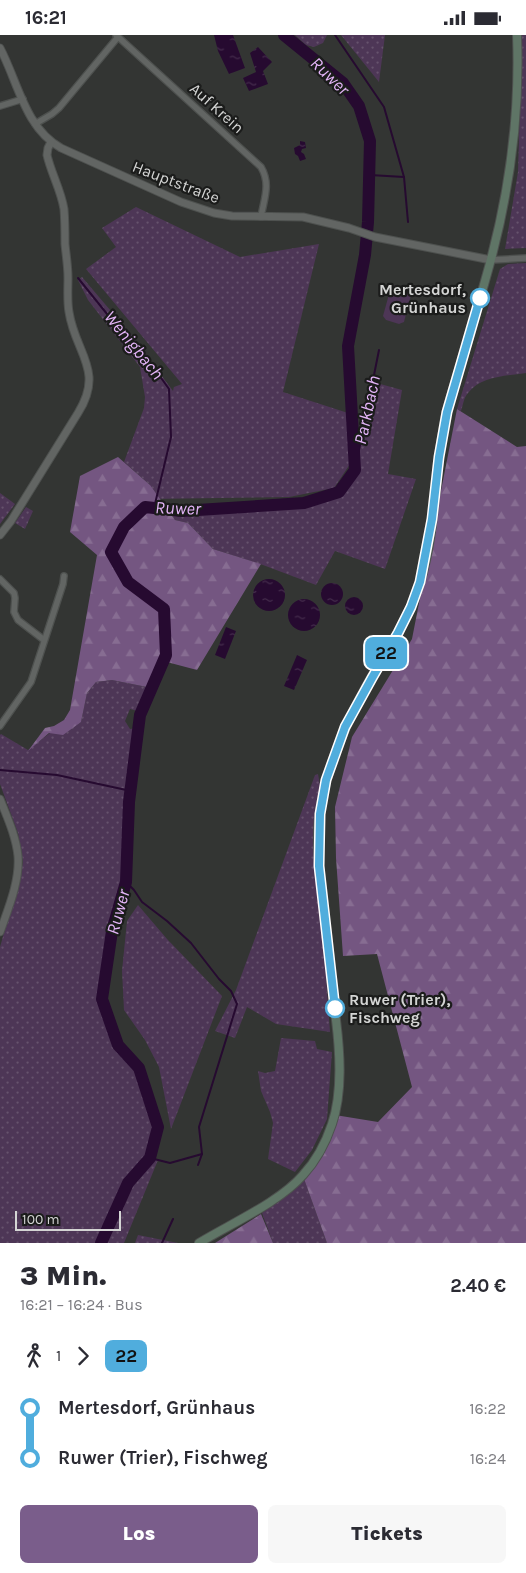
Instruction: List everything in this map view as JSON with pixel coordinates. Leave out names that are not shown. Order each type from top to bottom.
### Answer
[{"type":"main road","points":[[199,1243],[284,1192],[303,1176],[325,1141],[333,1122],[337,1102],[340,1057],[319,866],[320,814],[326,780],[345,727],[398,633],[411,607],[420,582],[432,519],[439,457],[447,412],[491,260],[502,215],[514,137],[517,35]]},
{"type":"street","points":[[35,124],[52,115],[60,108],[117,36]]},
{"type":"street","name":"Auf Krein","points":[[117,36],[261,167],[267,185],[261,217]]},
{"type":"street","name":"Hauptstraße","points":[[0,48],[41,133],[51,142],[141,185],[195,208],[232,216],[303,217],[375,237],[491,260]]},
{"type":"street","points":[[0,106],[23,99]]},
{"type":"street","points":[[0,535],[11,521],[78,413],[88,392],[89,376],[87,363],[74,333],[68,310],[64,211],[61,194],[47,155],[51,142]]},
{"type":"street","points":[[491,260],[526,258]]},
{"type":"street","points":[[0,726],[31,683],[64,576]]},
{"type":"street","points":[[0,579],[14,593],[14,612],[18,620],[44,640]]},
{"type":"street","points":[[0,799],[16,845],[18,861],[12,894],[0,932]]},
{"type":"shaded area","points":[[295,35],[327,35],[323,43],[314,47],[306,45]]},
{"type":"shaded area","points":[[341,35],[385,35],[379,82]]},
{"type":"shaded area","points":[[522,35],[526,35],[526,248],[505,249],[518,172]]},
{"type":"shaded area","points":[[136,207],[240,257],[319,244],[283,392],[348,413],[350,464],[334,488],[289,497],[147,499],[150,485],[124,462],[144,408],[145,397],[140,367],[88,300],[78,280],[82,277],[133,337],[173,391],[174,387],[182,384],[86,269],[116,247],[102,228]]},
{"type":"shaded area","points":[[526,263],[526,373],[494,378],[473,387],[465,399],[461,411],[457,409],[500,269],[508,264]]},
{"type":"shaded area","points":[[396,285],[412,291],[404,322],[399,324],[386,320],[383,316],[391,287]]},
{"type":"shaded area","points":[[373,382],[402,390],[388,474],[416,479],[385,569],[335,551],[316,585],[213,549],[188,523],[175,520],[168,510],[182,511],[304,503],[339,492],[355,470]]},
{"type":"shaded area","points":[[0,493],[15,504],[0,524]]},
{"type":"shaded area","points":[[26,507],[33,511],[25,529],[15,523]]},
{"type":"shaded area","points":[[112,680],[152,688],[141,712],[130,709],[125,721],[130,729],[138,728],[131,791],[126,882],[112,931],[102,999],[118,1045],[139,1068],[158,1127],[150,1157],[158,1160],[124,1243],[0,1243],[0,947],[23,862],[18,833],[0,784],[0,735],[28,750],[50,733],[81,722],[87,693],[96,682]]},
{"type":"shaded area","points":[[318,774],[320,785],[315,817],[314,848],[322,919],[330,1032],[276,1024],[247,1007],[235,1038],[215,1031],[236,990],[315,775]]},
{"type":"shaded area","points":[[138,905],[167,939],[222,996],[171,1129],[159,1067],[145,1040],[124,1010],[122,971],[127,921]]},
{"type":"shaded area","points":[[281,1038],[315,1041],[317,1049],[332,1052],[327,1119],[312,1150],[295,1172],[268,1159],[273,1123],[261,1091],[258,1071],[265,1073],[275,1071]]},
{"type":"shaded area","points":[[303,1176],[327,1243],[273,1243],[262,1213],[293,1191]]},
{"type":"shaded area","points":[[138,1235],[178,1243],[135,1243]]},
{"type":"green space","points":[[457,409],[517,447],[526,446],[526,1243],[327,1243],[303,1176],[335,1115],[378,1122],[412,1087],[377,954],[343,956],[336,858],[335,807],[352,737],[412,639]]},
{"type":"green space","points":[[118,457],[150,485],[175,520],[188,523],[213,549],[261,564],[197,670],[163,661],[152,688],[112,680],[96,682],[87,693],[81,722],[63,735],[49,733],[28,751],[45,728],[54,726],[64,720],[70,710],[97,555],[70,532],[80,476]]},
{"type":"green space","points":[[261,1214],[273,1243],[215,1243]]},
{"type":"water","points":[[214,35],[233,35],[245,68],[229,74],[218,51]]},
{"type":"water","points":[[258,47],[272,62],[263,71],[268,84],[249,91],[243,78],[256,72],[250,53]]},
{"type":"water","points":[[300,141],[305,142],[306,148],[302,149],[301,152],[306,159],[300,161],[295,154],[294,148],[300,145]]},
{"type":"water","points":[[269,579],[281,583],[285,595],[281,607],[269,611],[257,607],[253,595],[257,583]]},
{"type":"water","points":[[332,583],[342,590],[343,594],[336,604],[332,605],[322,598],[321,594],[328,584]]},
{"type":"water","points":[[354,597],[360,600],[363,606],[360,612],[354,615],[348,612],[345,606],[348,600]]},
{"type":"water","points":[[304,599],[316,603],[320,615],[316,627],[304,631],[292,627],[288,615],[292,603]]},
{"type":"water","points":[[226,627],[236,631],[225,659],[215,655]]},
{"type":"water","points":[[297,655],[307,660],[294,690],[284,686]]},
{"type":"waterway","name":"Ruwer","points":[[101,1243],[128,1183],[150,1158],[158,1127],[139,1068],[118,1045],[102,999],[112,931],[126,882],[129,802],[140,715],[166,655],[164,609],[128,582],[111,552],[124,527],[145,507],[182,511],[304,503],[339,492],[355,470],[348,346],[365,255],[368,222],[370,141],[359,106],[343,83],[284,35]]},
{"type":"waterway","name":"Parkbach","points":[[335,35],[384,107],[404,177],[408,222]]},
{"type":"waterway","name":"Parkbach","points":[[370,175],[404,177]]},
{"type":"waterway","name":"Wenigbach","points":[[78,278],[128,340],[149,361],[169,389],[171,437],[154,508]]},
{"type":"waterway","name":"Parkbach","points":[[355,470],[379,350]]},
{"type":"waterway","points":[[0,770],[57,775],[131,791]]},
{"type":"waterway","points":[[126,882],[142,902],[191,943],[219,979],[231,991],[237,1004],[199,1127],[202,1154],[198,1165]]},
{"type":"waterway","points":[[150,1158],[170,1163],[202,1154]]},
{"type":"waterway","points":[[162,1243],[173,1219]]},
{"type":"bus line","name":"22","points":[[335,1008],[319,866],[320,814],[326,780],[345,727],[398,633],[411,607],[420,582],[427,552],[439,457],[447,412],[480,298]]},
{"type":"place","name":"Mertesdorf, Grünhaus","points":[[480,298]]},
{"type":"place","name":"Ruwer (Trier), Fischweg","points":[[335,1008]]}]
